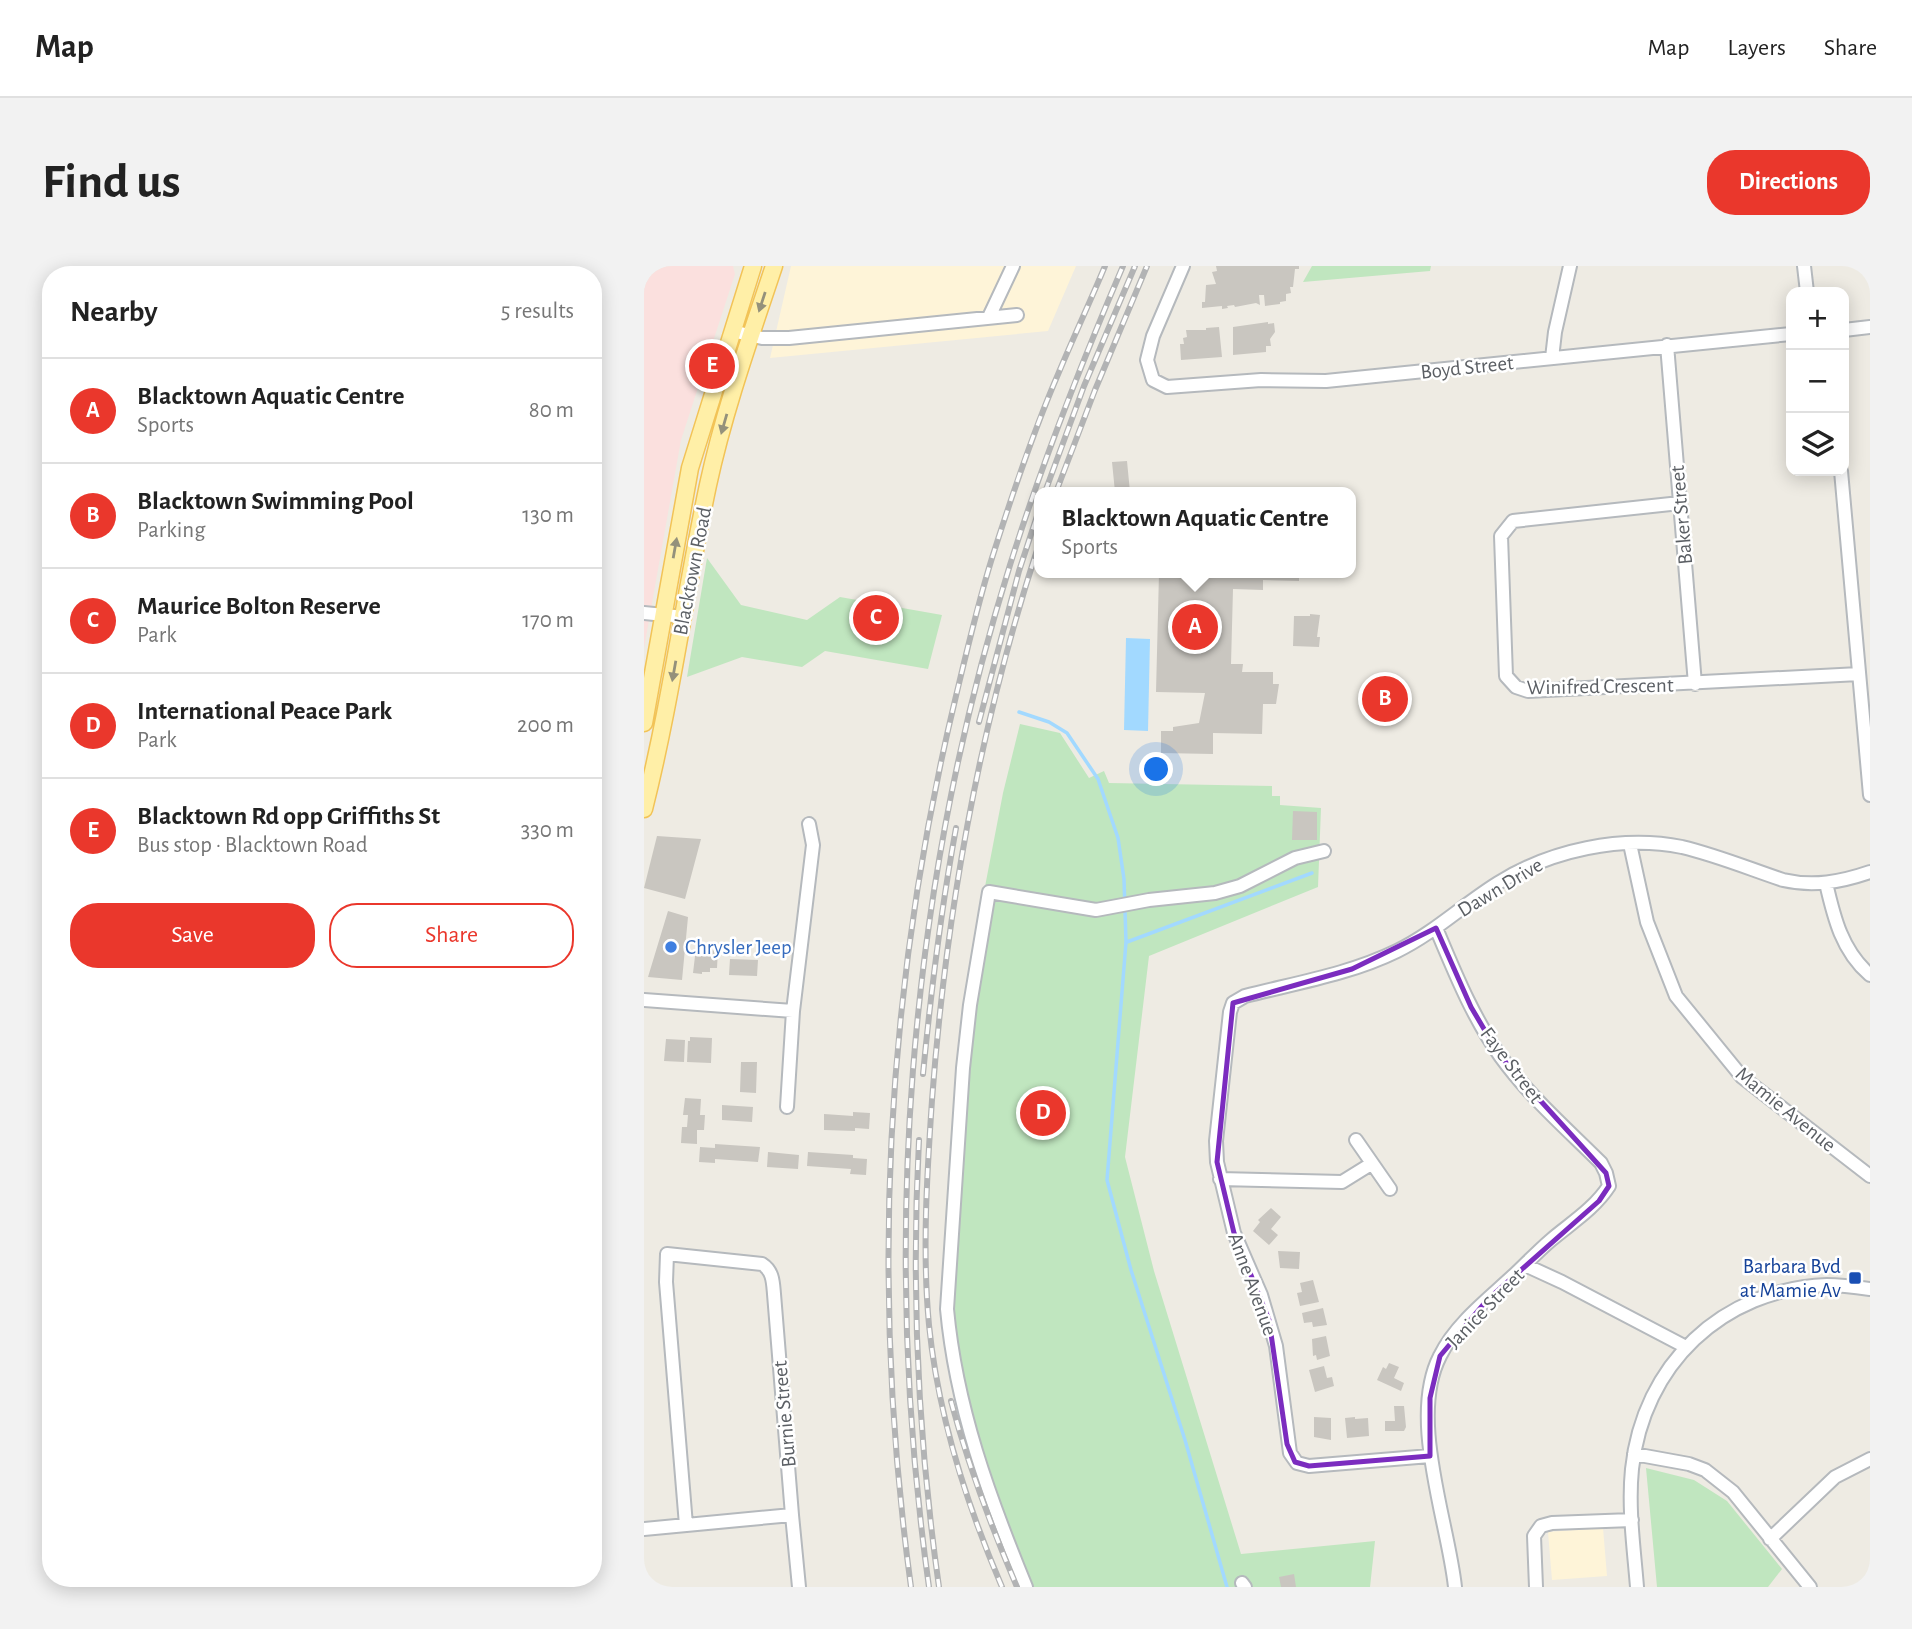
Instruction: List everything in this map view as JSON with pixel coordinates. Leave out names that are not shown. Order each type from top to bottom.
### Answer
[{"type":"main road","name":"Blacktown Road","points":[[644,723],[690,468],[753,266]]},
{"type":"main road","name":"Blacktown Road","points":[[644,809],[660,747],[711,474],[727,411],[774,266]]},
{"type":"street","points":[[989,317],[1013,266]]},
{"type":"street","name":"Boyd Street","points":[[1183,266],[1153,336],[1147,360],[1149,371],[1158,384],[1167,387],[1261,380],[1326,381],[1786,334]]},
{"type":"street","points":[[1552,358],[1570,266]]},
{"type":"street","points":[[1804,266],[1806,287]]},
{"type":"street","points":[[732,331],[752,336],[789,338],[1017,315]]},
{"type":"street","points":[[1849,329],[1870,327]]},
{"type":"street","name":"Baker Street","points":[[1667,345],[1695,684]]},
{"type":"street","points":[[1841,476],[1870,795]]},
{"type":"street","name":"Winifred Crescent","points":[[1680,503],[1513,521],[1501,536],[1506,676],[1516,687],[1528,691],[1858,674]]},
{"type":"street","points":[[644,613],[684,617]]},
{"type":"street","points":[[787,1107],[793,1011],[813,845],[809,824]]},
{"type":"street","name":"Mamie Avenue","points":[[1630,844],[1647,922],[1675,996],[1742,1077],[1870,1176]]},
{"type":"street","name":"Dawn Drive","points":[[1230,1012],[1233,1003],[1245,996],[1352,969],[1397,951],[1436,928],[1496,884],[1541,860],[1569,851],[1656,844],[1683,848],[1783,880],[1804,884],[1826,883],[1870,872]]},
{"type":"street","points":[[1026,1587],[995,1513],[972,1444],[949,1334],[947,1309],[963,1069],[970,1005],[989,892],[1096,910],[1215,893],[1240,886],[1296,858],[1324,851]]},
{"type":"street","points":[[1826,883],[1841,937],[1852,955],[1870,975]]},
{"type":"street","name":"Faye Street","points":[[1436,928],[1471,1007],[1500,1056],[1527,1090],[1601,1163],[1609,1186]]},
{"type":"street","points":[[644,1000],[793,1011]]},
{"type":"street","name":"Anne Avenue","points":[[1230,1012],[1216,1141],[1220,1179],[1234,1233],[1261,1295],[1276,1346],[1287,1444],[1293,1459],[1302,1466],[1309,1466],[1430,1456]]},
{"type":"street","points":[[1356,1140],[1390,1189]]},
{"type":"street","points":[[1220,1179],[1342,1182],[1371,1164]]},
{"type":"street","name":"Janice Street","points":[[1455,1587],[1430,1456],[1430,1398],[1432,1379],[1440,1356],[1457,1332],[1487,1300],[1548,1242],[1599,1201],[1609,1186]]},
{"type":"street","name":"Burnie Street","points":[[686,1525],[666,1282],[667,1254],[756,1263],[768,1268],[774,1294],[792,1515]]},
{"type":"street","points":[[1525,1265],[1686,1347]]},
{"type":"street","points":[[1637,1587],[1631,1479],[1634,1454],[1653,1394],[1686,1347],[1732,1311],[1775,1294],[1831,1285],[1870,1289]]},
{"type":"street","points":[[1634,1454],[1689,1464],[1705,1470],[1733,1492],[1810,1587]]},
{"type":"street","points":[[1770,1539],[1835,1477],[1870,1459]]},
{"type":"street","points":[[644,1529],[792,1515],[799,1587]]},
{"type":"street","points":[[1536,1587],[1534,1536],[1541,1526],[1552,1523],[1632,1520]]},
{"type":"highlighted area","points":[[1436,928],[1471,1007],[1500,1056],[1606,1173],[1609,1186],[1599,1201],[1487,1300],[1440,1356],[1430,1398],[1430,1456],[1309,1466],[1295,1462],[1287,1444],[1269,1320],[1234,1233],[1217,1162],[1233,1003],[1352,969]]},
{"type":"shaded area","points":[[644,266],[733,266],[735,274],[681,440],[644,648]]},
{"type":"shaded area","points":[[791,266],[1076,266],[1048,331],[770,358]]},
{"type":"shaded area","points":[[1603,1528],[1607,1576],[1552,1580],[1548,1532]]},
{"type":"green space","points":[[1312,266],[1431,266],[1430,271],[1303,282]]},
{"type":"green space","points":[[707,558],[741,605],[807,620],[840,597],[942,615],[928,669],[825,651],[802,667],[742,657],[687,677]]},
{"type":"green space","points":[[1020,724],[1060,733],[1089,778],[1104,771],[1109,783],[1272,786],[1272,796],[1280,796],[1280,805],[1321,808],[1318,887],[1149,956],[1125,1157],[1154,1271],[1241,1554],[1375,1541],[1370,1587],[1025,1587],[948,1343],[968,975],[1003,793]]},
{"type":"green space","points":[[1646,1468],[1694,1480],[1727,1501],[1782,1569],[1768,1587],[1657,1587]]},
{"type":"water","points":[[1126,638],[1150,639],[1148,731],[1124,730]]},
{"type":"building","points":[[1216,266],[1299,266],[1299,269],[1295,269],[1291,293],[1286,294],[1286,301],[1280,304],[1265,306],[1264,295],[1259,295],[1260,305],[1256,303],[1222,309],[1222,306],[1202,308],[1206,285],[1216,284],[1212,272],[1217,271]]},
{"type":"building","points":[[1274,323],[1275,332],[1270,339],[1271,346],[1266,346],[1266,352],[1233,355],[1233,327]]},
{"type":"building","points":[[1219,327],[1222,357],[1181,360],[1180,344],[1184,344],[1183,338],[1187,337],[1186,330]]},
{"type":"building","points":[[1127,461],[1130,487],[1114,487],[1112,462]]},
{"type":"building","points":[[1159,578],[1299,578],[1299,581],[1263,580],[1263,590],[1233,589],[1231,664],[1243,664],[1242,672],[1273,672],[1273,684],[1279,684],[1276,704],[1263,704],[1262,734],[1213,733],[1213,754],[1161,753],[1161,731],[1173,731],[1173,727],[1199,723],[1205,693],[1156,692]]},
{"type":"building","points":[[1320,615],[1317,637],[1320,637],[1319,647],[1293,646],[1294,616]]},
{"type":"building","points":[[1293,811],[1317,812],[1317,840],[1292,840]]},
{"type":"building","points":[[657,836],[701,839],[685,899],[644,888]]},
{"type":"building","name":"Chrysler Jeep","points":[[668,911],[688,917],[682,980],[648,977]]},
{"type":"building","points":[[696,948],[718,950],[717,968],[710,968],[710,972],[702,974],[693,973]]},
{"type":"building","points":[[730,959],[758,960],[757,976],[729,975]]},
{"type":"building","points":[[690,1037],[712,1038],[711,1063],[687,1062]]},
{"type":"building","points":[[666,1039],[685,1040],[684,1062],[664,1061]]},
{"type":"building","points":[[741,1062],[757,1062],[756,1093],[740,1092]]},
{"type":"building","points":[[685,1098],[701,1099],[700,1115],[705,1115],[704,1130],[697,1130],[697,1144],[681,1143],[682,1127],[687,1127],[688,1115],[683,1115]]},
{"type":"building","points":[[722,1105],[753,1107],[752,1122],[722,1120]]},
{"type":"building","points":[[853,1112],[870,1113],[869,1129],[824,1130],[824,1114],[853,1116]]},
{"type":"building","points":[[715,1144],[760,1147],[758,1162],[715,1159],[715,1163],[699,1162],[700,1147],[715,1148]]},
{"type":"building","points":[[768,1152],[799,1155],[798,1169],[767,1167]]},
{"type":"building","points":[[808,1152],[853,1155],[853,1158],[867,1159],[866,1175],[850,1174],[851,1169],[807,1166]]},
{"type":"building","points":[[1271,1208],[1281,1217],[1271,1229],[1278,1235],[1269,1245],[1253,1231],[1260,1222],[1258,1220]]},
{"type":"building","points":[[1278,1251],[1300,1252],[1299,1269],[1280,1268]]},
{"type":"building","points":[[1313,1280],[1319,1302],[1300,1306],[1297,1293],[1302,1292],[1300,1283]]},
{"type":"building","points":[[1323,1308],[1327,1325],[1313,1327],[1312,1322],[1304,1323],[1302,1313]]},
{"type":"building","points":[[1326,1336],[1330,1356],[1317,1360],[1316,1355],[1313,1356],[1312,1339]]},
{"type":"building","points":[[1389,1363],[1399,1367],[1394,1378],[1404,1383],[1401,1391],[1377,1380],[1383,1367],[1386,1369]]},
{"type":"building","points":[[1324,1366],[1327,1378],[1332,1377],[1334,1386],[1315,1392],[1309,1370]]},
{"type":"building","points":[[1394,1406],[1404,1406],[1404,1431],[1385,1431],[1385,1421],[1395,1421]]},
{"type":"building","points":[[1314,1417],[1331,1418],[1331,1440],[1314,1437]]},
{"type":"building","points":[[1345,1418],[1368,1418],[1369,1436],[1347,1438]]},
{"type":"building","points":[[1294,1574],[1296,1587],[1281,1587],[1279,1577]]},
{"type":"waterway","points":[[1019,712],[1049,722],[1067,733],[1098,779],[1118,838],[1124,879],[1126,942],[1107,1180],[1131,1270],[1185,1440],[1227,1587]]},
{"type":"waterway","points":[[1127,942],[1312,873]]},
{"type":"railway","points":[[911,1587],[898,1475],[888,1251],[891,1139],[913,917],[932,806],[956,696],[987,575],[1040,418],[1105,266]]},
{"type":"railway","points":[[1036,487],[1123,266]]},
{"type":"railway","points":[[1047,487],[1084,386],[1135,266]]},
{"type":"railway","points":[[1058,487],[1147,266]]},
{"type":"railway","points":[[929,1587],[914,1459],[907,1330],[906,1201],[913,1072],[926,943],[947,816],[975,689],[1034,492]]},
{"type":"railway","points":[[979,722],[1019,571],[1034,525]]},
{"type":"railway","points":[[1002,1587],[965,1491],[939,1393],[929,1325],[926,1212],[938,1030],[956,889],[999,680],[1034,560]]},
{"type":"railway","points":[[923,1074],[937,951],[956,828]]},
{"type":"railway","points":[[919,1140],[916,1252],[918,1364],[926,1476],[939,1587]]},
{"type":"railway","points":[[951,1401],[981,1495],[1017,1587]]},
{"type":"place","name":"Blacktown Rd opp Griffiths St","points":[[712,366]]},
{"type":"place","name":"Maurice Bolton Reserve","points":[[876,618]]},
{"type":"place","name":"Blacktown Aquatic Centre","points":[[1195,627]]},
{"type":"place","name":"Blacktown Swimming Pool","points":[[1385,699]]},
{"type":"place","name":"Chrysler Jeep","points":[[671,947]]},
{"type":"place","name":"International Peace Park","points":[[1043,1113]]},
{"type":"place","name":"Barbara Bvd at Mamie Av","points":[[1855,1278]]}]
